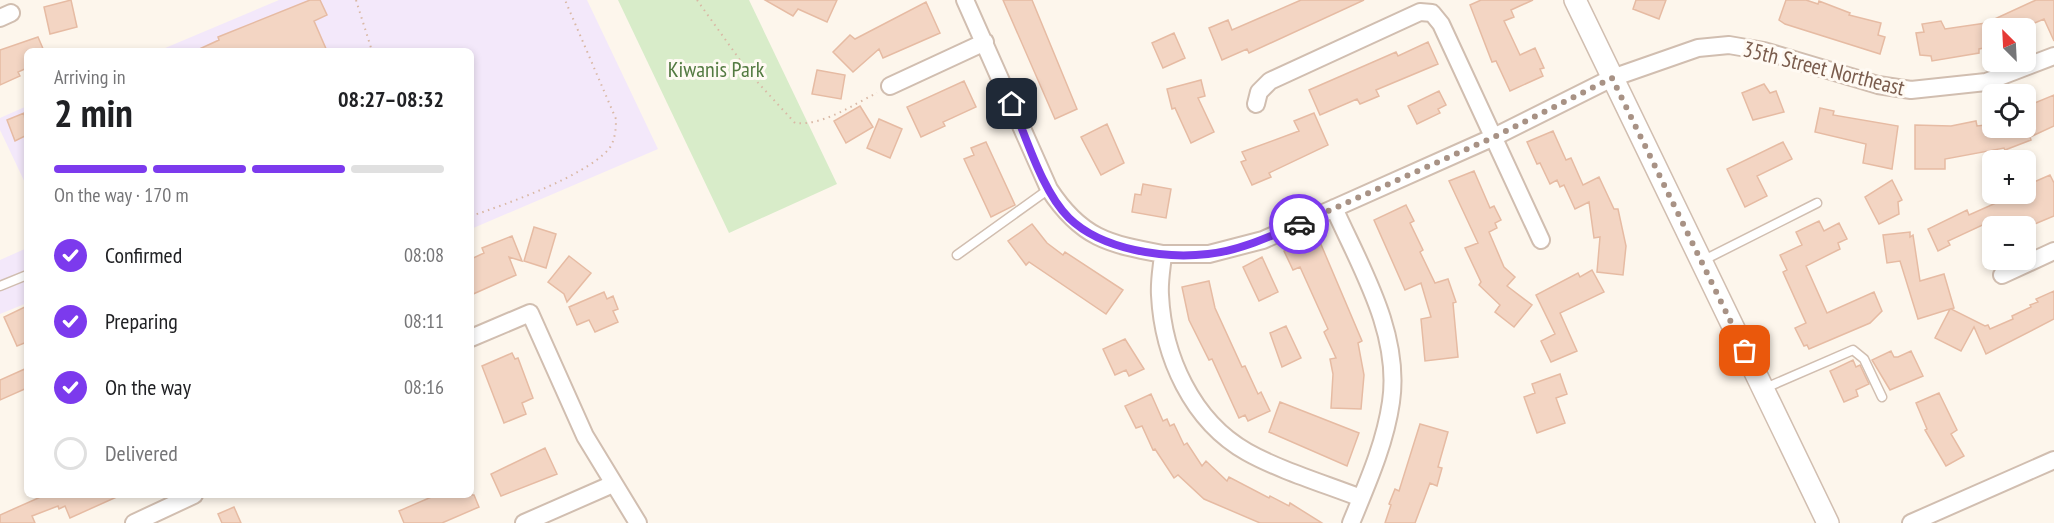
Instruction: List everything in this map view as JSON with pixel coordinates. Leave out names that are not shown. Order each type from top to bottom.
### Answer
[{"type":"street","name":"35th Street Northeast","points":[[965,0],[1049,189],[1069,218],[1087,231],[1122,246],[1163,254],[1209,254],[1263,240],[1494,137],[1612,78],[1698,48],[1729,45],[1764,51],[1888,88],[1925,90],[1986,82],[2054,56]]},
{"type":"street","points":[[1575,0],[1828,523]]},
{"type":"street","points":[[1256,104],[1259,92],[1270,81],[1419,12],[1432,13],[1441,24],[1541,240]]},
{"type":"street","points":[[890,86],[985,42]]},
{"type":"street","points":[[1334,208],[1374,298],[1388,339],[1392,365],[1392,401],[1379,450],[1351,523]]},
{"type":"street","points":[[2002,275],[2054,251]]},
{"type":"street","points":[[1163,254],[1160,293],[1164,323],[1175,362],[1192,401],[1217,432],[1248,452],[1361,498]]},
{"type":"street","points":[[474,337],[530,313],[585,436],[638,523]]},
{"type":"street","points":[[1911,523],[2054,460]]},
{"type":"street","points":[[524,523],[613,484]]},
{"type":"street","points":[[134,523],[188,498]]},
{"type":"lane","points":[[957,255],[1049,189]]},
{"type":"lane","points":[[1701,262],[1818,203]]},
{"type":"lane","points":[[0,286],[24,276]]},
{"type":"lane","points":[[1763,389],[1853,350],[1862,356],[1882,398]]},
{"type":"path","points":[[356,0],[371,48]]},
{"type":"path","points":[[474,215],[583,170],[609,149],[616,132],[616,119],[565,0]]},
{"type":"path","points":[[697,0],[750,75],[795,123],[807,124],[819,121],[890,86]]},
{"type":"shaded area","points":[[279,0],[587,0],[658,149],[474,228],[474,48],[165,48]]},
{"type":"shaded area","points":[[24,107],[24,181],[0,130],[0,118]]},
{"type":"shaded area","points":[[24,249],[24,304],[0,314],[0,260]]},
{"type":"green space","name":"Kiwanis Park","points":[[618,0],[749,0],[837,184],[729,233]]},
{"type":"building","points":[[71,0],[77,27],[50,34],[44,7]]},
{"type":"building","points":[[310,0],[320,0],[327,15],[314,21],[326,48],[202,48],[219,40],[218,37]]},
{"type":"building","points":[[765,0],[837,0],[827,22],[798,9],[793,16]]},
{"type":"building","points":[[1003,0],[1032,0],[1077,109],[1055,119]]},
{"type":"building","points":[[1301,0],[1364,0],[1249,53],[1247,49],[1222,60],[1209,28],[1228,20],[1232,30]]},
{"type":"building","points":[[1481,0],[1533,0],[1511,10],[1514,17],[1504,21],[1520,55],[1535,48],[1544,68],[1540,69],[1543,76],[1510,91],[1496,61],[1492,62],[1470,5]]},
{"type":"building","points":[[1636,0],[1666,0],[1659,19],[1633,9]]},
{"type":"building","points":[[1786,0],[1806,0],[1818,4],[1819,1],[1850,13],[1849,15],[1881,23],[1878,35],[1885,37],[1880,54],[1785,24],[1779,20]]},
{"type":"building","points":[[2036,0],[2054,0],[2054,41],[2044,19],[2036,22],[2036,18],[1997,18]]},
{"type":"building","points":[[926,2],[940,33],[883,58],[879,49],[853,72],[833,52],[850,35],[855,39]]},
{"type":"building","points":[[1941,21],[1945,29],[1982,24],[1982,48],[1979,49],[1979,53],[1932,61],[1931,56],[1920,55],[1916,33],[1924,32],[1922,24]]},
{"type":"building","points":[[1174,33],[1185,58],[1163,68],[1152,43]]},
{"type":"building","points":[[38,37],[43,48],[24,48],[24,69],[18,72],[20,76],[0,85],[0,50]]},
{"type":"building","points":[[1428,42],[1438,64],[1376,90],[1379,96],[1360,104],[1357,99],[1320,115],[1309,90],[1396,52],[1398,56]]},
{"type":"building","points":[[817,70],[845,75],[841,99],[812,94]]},
{"type":"building","points":[[1201,80],[1205,96],[1198,98],[1214,132],[1191,143],[1175,108],[1172,109],[1167,89]]},
{"type":"building","points":[[964,81],[976,107],[943,122],[945,126],[921,137],[907,107]]},
{"type":"building","points":[[1764,84],[1770,93],[1776,91],[1784,112],[1753,120],[1742,93]]},
{"type":"building","points":[[1439,91],[1446,105],[1438,109],[1440,113],[1417,124],[1408,106]]},
{"type":"building","points":[[2054,95],[2054,126],[2036,134],[2036,102]]},
{"type":"building","points":[[860,106],[873,127],[846,143],[834,121]]},
{"type":"building","points":[[1820,108],[1834,111],[1833,115],[1898,126],[1892,169],[1863,163],[1866,144],[1815,132]]},
{"type":"building","points":[[24,113],[24,136],[15,141],[7,120]]},
{"type":"building","points":[[1314,113],[1328,145],[1269,173],[1271,177],[1252,185],[1241,162],[1246,160],[1242,152],[1299,131],[1294,121]]},
{"type":"building","points":[[879,119],[902,129],[890,158],[867,148]]},
{"type":"building","points":[[1976,121],[1977,126],[1982,125],[1982,138],[2030,138],[2031,140],[2005,150],[2004,148],[1982,150],[1982,152],[1945,159],[1945,169],[1915,169],[1915,125],[1951,126]]},
{"type":"building","points":[[1107,124],[1124,163],[1101,175],[1081,137]]},
{"type":"building","points":[[1553,131],[1566,160],[1571,158],[1583,185],[1599,177],[1614,209],[1618,209],[1626,246],[1623,275],[1597,272],[1600,237],[1594,238],[1589,202],[1575,209],[1564,185],[1560,187],[1557,180],[1550,184],[1540,163],[1537,164],[1527,142]]},
{"type":"building","points":[[986,142],[1015,205],[991,217],[964,159],[974,155],[971,148]]},
{"type":"building","points":[[1783,142],[1792,159],[1757,176],[1767,196],[1745,207],[1727,169]]},
{"type":"building","points":[[1474,171],[1490,208],[1494,206],[1501,220],[1495,223],[1497,228],[1489,232],[1504,267],[1515,277],[1507,286],[1532,305],[1514,327],[1495,312],[1500,305],[1479,285],[1481,282],[1465,248],[1478,243],[1449,181]]},
{"type":"building","points":[[2050,175],[2054,183],[2054,216],[2036,224],[2036,216],[1982,216],[1982,225],[1948,241],[1950,245],[1938,251],[1928,229],[1967,210],[1969,215],[1994,204],[2036,204],[2036,181]]},
{"type":"building","points":[[1892,180],[1902,200],[1898,202],[1899,214],[1879,224],[1865,197]]},
{"type":"building","points":[[1143,184],[1171,189],[1166,218],[1132,212],[1135,194],[1141,195]]},
{"type":"building","points":[[1406,205],[1414,221],[1410,223],[1423,250],[1420,252],[1435,283],[1448,279],[1456,302],[1453,303],[1458,357],[1425,361],[1421,319],[1431,317],[1421,283],[1405,290],[1374,220]]},
{"type":"building","points":[[1819,221],[1824,231],[1839,223],[1847,239],[1838,243],[1840,249],[1806,266],[1827,313],[1874,292],[1882,311],[1870,323],[1809,349],[1807,345],[1804,346],[1795,328],[1806,323],[1783,272],[1787,270],[1780,255],[1802,245],[1796,232]]},
{"type":"building","points":[[1032,224],[1047,243],[1063,255],[1065,252],[1123,290],[1106,314],[1029,262],[1026,265],[1008,241]]},
{"type":"building","points":[[534,227],[556,234],[546,268],[524,261]]},
{"type":"building","points":[[1910,232],[1910,237],[1913,235],[1920,281],[1944,274],[1954,308],[1951,309],[1985,326],[1988,325],[1990,329],[2013,319],[2012,316],[2038,302],[2036,299],[2054,291],[2054,319],[1986,354],[1974,327],[1961,351],[1935,338],[1950,309],[1918,319],[1900,261],[1887,263],[1883,235]]},
{"type":"building","points":[[1317,235],[1362,341],[1358,343],[1364,375],[1361,409],[1331,408],[1333,374],[1330,359],[1336,358],[1324,332],[1328,329],[1300,267],[1293,270],[1284,251]]},
{"type":"building","points":[[512,236],[522,261],[509,257],[516,275],[474,294],[474,258],[484,253],[482,248]]},
{"type":"building","points":[[569,256],[591,273],[567,302],[564,294],[548,282]]},
{"type":"building","points":[[1262,257],[1278,292],[1259,301],[1243,267]]},
{"type":"building","points":[[1592,270],[1604,292],[1560,313],[1577,351],[1551,362],[1541,341],[1555,334],[1536,295],[1578,273],[1580,277]]},
{"type":"building","points":[[1209,281],[1215,308],[1242,367],[1245,366],[1258,394],[1261,392],[1270,411],[1248,421],[1245,415],[1239,418],[1212,359],[1209,360],[1189,320],[1182,287]]},
{"type":"building","points":[[604,292],[607,299],[613,296],[618,309],[613,311],[618,322],[595,332],[589,320],[577,325],[569,307]]},
{"type":"building","points":[[24,307],[24,343],[17,346],[4,317]]},
{"type":"building","points":[[1286,326],[1301,358],[1282,367],[1270,333]]},
{"type":"building","points":[[1125,339],[1144,369],[1129,376],[1126,370],[1115,375],[1103,349]]},
{"type":"building","points":[[1891,351],[1894,357],[1898,357],[1911,351],[1923,376],[1890,390],[1872,360]]},
{"type":"building","points":[[512,353],[515,359],[518,358],[533,398],[522,403],[526,414],[504,423],[482,366]]},
{"type":"building","points":[[1853,360],[1856,367],[1860,365],[1869,384],[1856,390],[1858,396],[1844,402],[1830,371]]},
{"type":"building","points":[[24,369],[24,389],[0,400],[0,380]]},
{"type":"building","points":[[1560,374],[1567,394],[1556,398],[1565,423],[1537,433],[1524,397],[1535,393],[1532,384]]},
{"type":"building","points":[[1939,393],[1957,430],[1951,434],[1964,456],[1946,466],[1925,430],[1927,429],[1916,403]]},
{"type":"building","points":[[1151,394],[1163,421],[1167,419],[1170,426],[1174,424],[1184,445],[1187,443],[1202,466],[1206,461],[1227,481],[1229,477],[1269,498],[1270,496],[1289,506],[1290,503],[1322,523],[1260,523],[1204,499],[1178,475],[1174,478],[1155,449],[1153,450],[1142,426],[1136,428],[1125,406]]},
{"type":"building","points":[[1280,402],[1359,433],[1347,466],[1269,432]]},
{"type":"building","points":[[1420,424],[1448,432],[1438,467],[1442,468],[1437,486],[1430,483],[1415,523],[1385,523],[1391,505],[1389,504],[1395,489],[1399,491]]},
{"type":"building","points":[[545,448],[557,474],[501,496],[491,474]]},
{"type":"building","points":[[474,495],[479,507],[442,523],[404,523],[399,511],[429,498],[474,498]]},
{"type":"building","points":[[38,498],[114,498],[70,518],[65,506],[59,509],[58,506],[32,516],[35,523],[0,523],[0,515]]},
{"type":"building","points":[[234,507],[241,523],[222,523],[218,514]]},
{"type":"way so far","points":[[1299,224],[1494,137],[1612,78],[1745,351]]},
{"type":"route","points":[[1012,104],[1049,189],[1060,207],[1069,218],[1087,231],[1122,246],[1163,254],[1209,254],[1263,240],[1299,224]]}]
